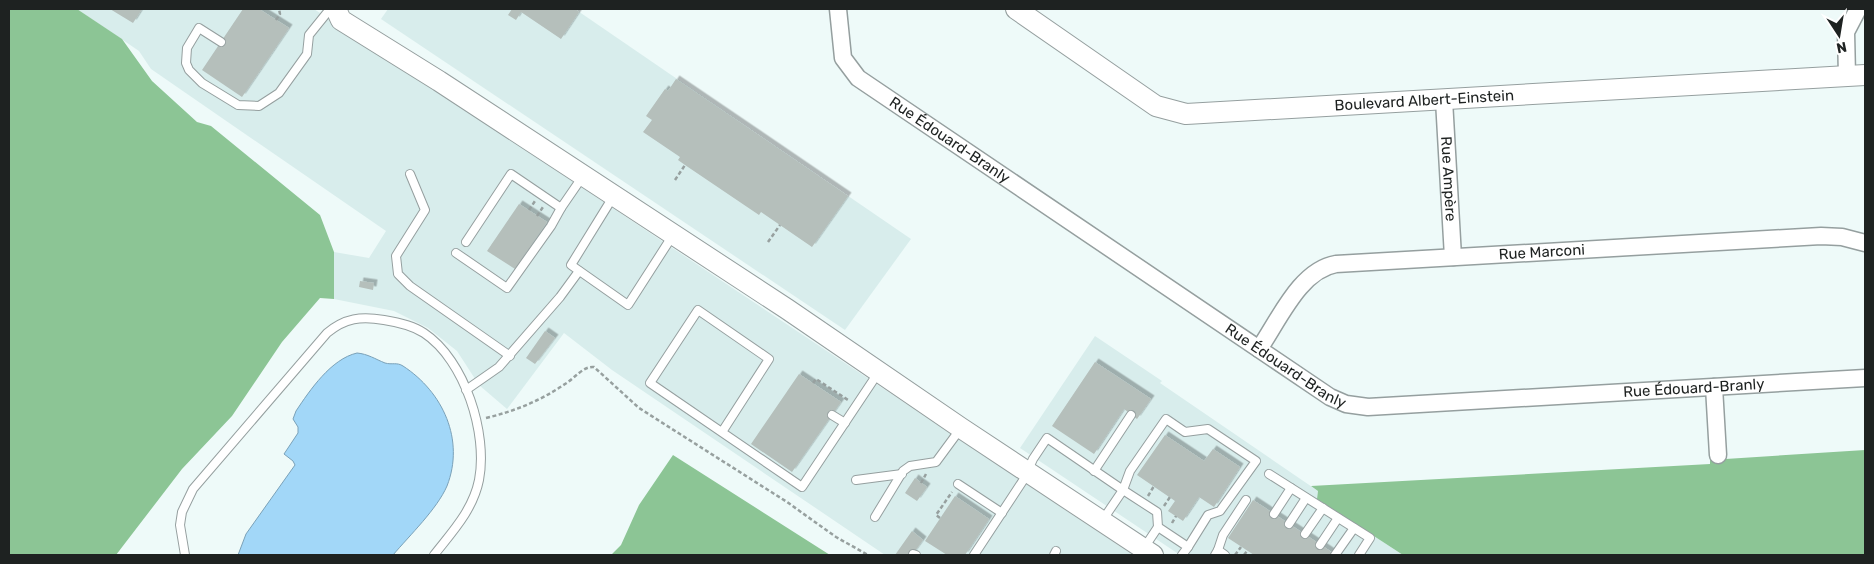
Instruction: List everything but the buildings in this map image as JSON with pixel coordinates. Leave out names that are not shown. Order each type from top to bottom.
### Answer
[{"type":"street","points":[[336,9],[341,20],[444,84],[614,195],[1148,552]]},
{"type":"street","name":"Rue Édouard-Branly","points":[[838,9],[842,58],[858,78],[1330,397],[1359,407],[1865,378]]},
{"type":"street","name":"Boulevard Albert-Einstein","points":[[1016,9],[1156,106],[1178,113],[1444,100],[1856,75]]},
{"type":"street","points":[[1856,75],[1846,32],[1858,9]]},
{"type":"street","name":"Rue Ampère","points":[[1444,100],[1453,257]]},
{"type":"street","name":"Rue Marconi","points":[[1260,349],[1303,282],[1318,269],[1336,264],[1821,236],[1842,237],[1865,243]]},
{"type":"street","points":[[1714,387],[1718,455]]},
{"type":"lane","points":[[221,42],[199,28],[187,48],[186,63],[189,70],[202,83],[238,105],[258,106],[268,102],[282,90],[307,54],[309,35],[330,9]]},
{"type":"lane","points":[[410,174],[425,210],[396,256],[398,274],[410,286],[510,356]]},
{"type":"lane","points":[[466,242],[511,174],[561,208]]},
{"type":"lane","points":[[456,253],[507,288],[551,226],[583,176]]},
{"type":"lane","points":[[614,195],[571,265],[628,305],[674,235]]},
{"type":"lane","points":[[466,390],[490,376],[510,356],[560,297],[579,271]]},
{"type":"lane","points":[[722,432],[769,359],[698,310],[650,383],[802,487],[879,372]]},
{"type":"lane","points":[[185,555],[180,525],[182,512],[193,489],[316,343],[344,320],[364,317],[391,321],[415,328],[424,333],[440,349],[466,390],[477,421],[481,456],[475,494],[466,513],[434,555]]},
{"type":"lane","points":[[832,415],[845,423]]},
{"type":"lane","points":[[1094,471],[1131,415]]},
{"type":"lane","points":[[1102,521],[1123,490],[1130,471],[1166,419],[1185,432],[1208,429],[1256,461],[1220,511],[1208,515],[1182,555]]},
{"type":"lane","points":[[876,517],[902,474],[910,466],[929,465],[939,460],[961,428]]},
{"type":"lane","points":[[974,555],[1002,513],[1047,438],[1157,512],[1158,527],[1148,552]]},
{"type":"lane","points":[[856,480],[902,474]]},
{"type":"lane","points":[[1269,474],[1370,538],[1359,555]]},
{"type":"lane","points":[[958,484],[1002,513]]},
{"type":"lane","points":[[1274,514],[1291,488]]},
{"type":"lane","points":[[1289,524],[1306,498]]},
{"type":"lane","points":[[1219,554],[1223,535],[1246,500]]},
{"type":"lane","points":[[1305,534],[1323,508]]},
{"type":"lane","points":[[1320,545],[1338,518]]},
{"type":"lane","points":[[1158,527],[1188,547]]},
{"type":"lane","points":[[1335,555],[1354,528]]},
{"type":"path","points":[[276,20],[280,14],[279,9]]},
{"type":"path","points":[[675,180],[685,165]]},
{"type":"path","points":[[768,242],[780,225]]},
{"type":"path","points":[[477,421],[535,402],[566,384],[582,370],[594,367],[639,408],[787,502],[836,537],[868,555]]},
{"type":"path","points":[[813,384],[816,379],[840,395]]},
{"type":"path","points":[[940,518],[936,515],[953,491]]},
{"type":"path","points":[[1236,555],[1241,547]]},
{"type":"path","points":[[1244,555],[1247,551]]},
{"type":"shaded area","points":[[77,9],[314,9],[1133,555],[885,555],[612,370],[564,333],[507,409],[479,385],[457,351],[428,328],[394,311],[334,299],[334,252],[369,258],[386,231],[151,69],[139,51]]},
{"type":"shaded area","points":[[388,9],[575,9],[911,239],[845,330],[381,19]]},
{"type":"shaded area","points":[[1095,336],[1318,491],[1317,499],[1403,555],[1180,555],[1020,448]]},
{"type":"green space","points":[[9,9],[77,9],[122,39],[152,81],[197,122],[211,126],[320,215],[334,252],[334,299],[320,298],[282,342],[232,416],[182,469],[116,555],[9,555]]},
{"type":"green space","points":[[1865,450],[1865,555],[1403,555],[1317,499],[1318,491],[1311,486],[1710,464],[1710,460]]},
{"type":"green space","points":[[673,455],[830,555],[611,555],[621,545],[639,505]]},
{"type":"water","points":[[357,353],[385,363],[403,366],[429,389],[439,403],[452,435],[453,452],[452,469],[443,495],[430,513],[393,555],[238,555],[246,534],[295,465],[284,454],[298,433],[298,427],[293,419],[296,411],[330,368],[347,356]]}]
